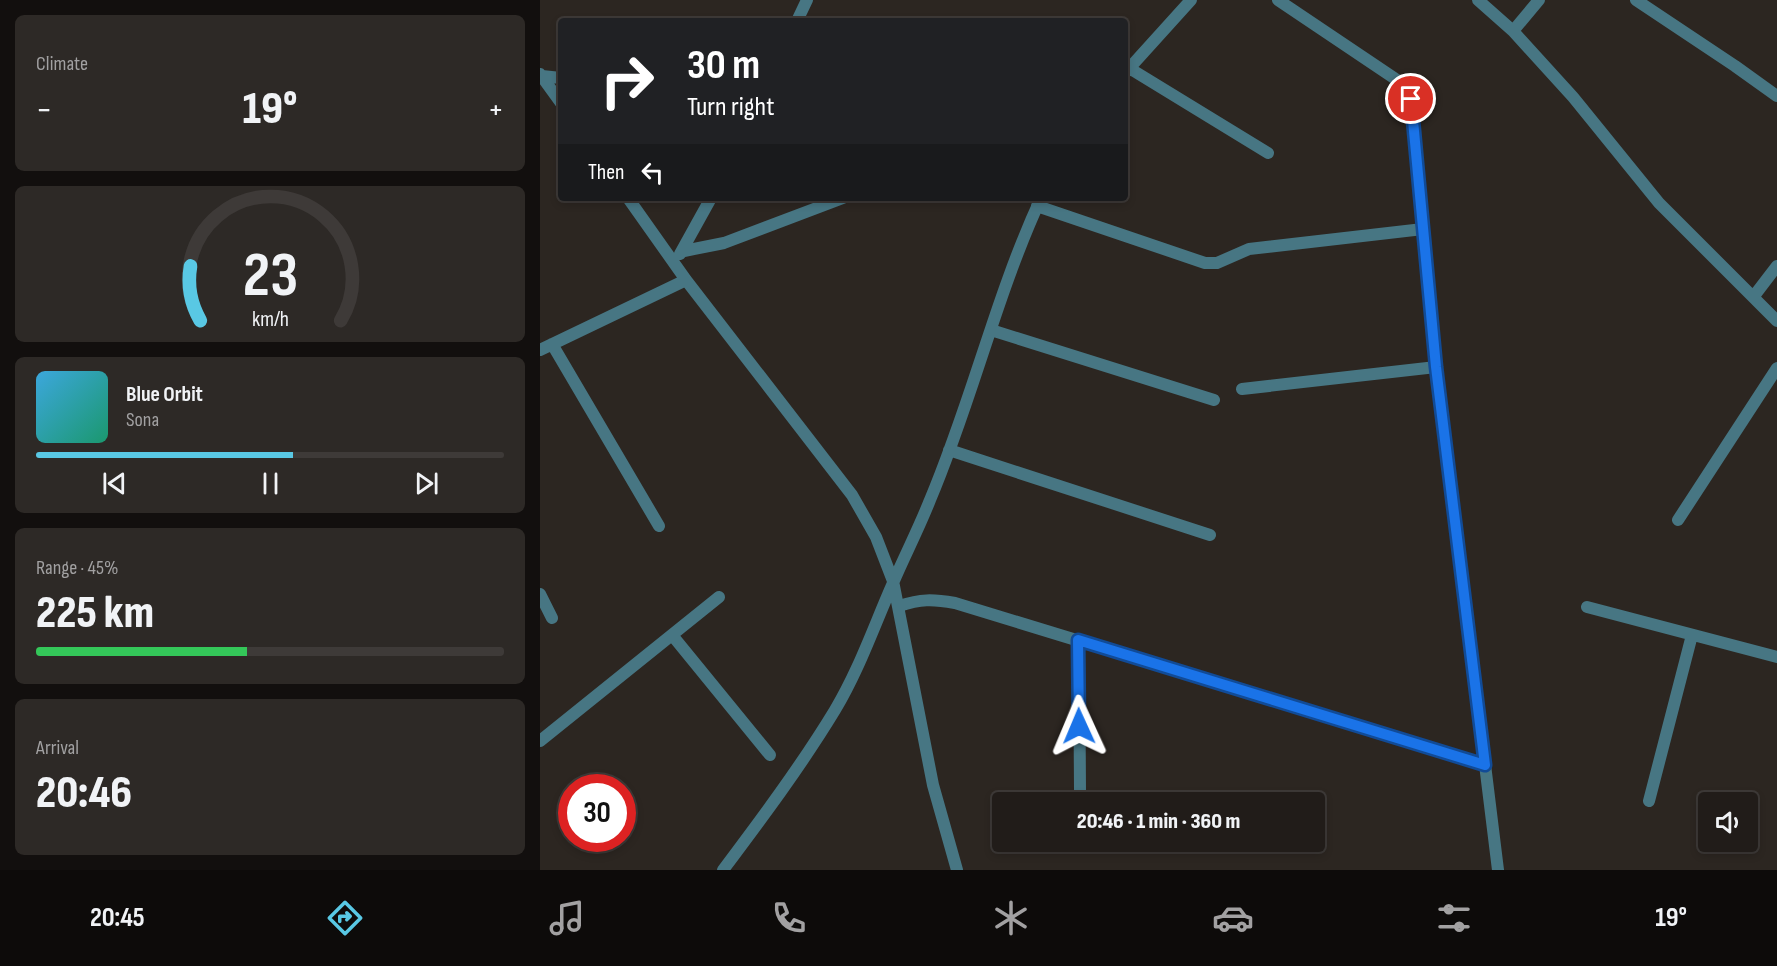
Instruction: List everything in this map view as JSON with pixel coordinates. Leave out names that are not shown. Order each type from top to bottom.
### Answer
[{"type":"street","points":[[798,18],[807,0]]},
{"type":"street","points":[[1128,70],[1191,0]]},
{"type":"street","points":[[1278,0],[1400,82],[1411,99],[1436,367],[1498,870]]},
{"type":"street","points":[[1478,0],[1513,31],[1573,97],[1659,204],[1777,321]]},
{"type":"street","points":[[1513,31],[1539,0]]},
{"type":"street","points":[[1636,0],[1777,96]]},
{"type":"street","points":[[1128,72],[1268,153]]},
{"type":"street","points":[[541,75],[558,78]]},
{"type":"street","points":[[541,75],[558,99]]},
{"type":"street","points":[[630,201],[673,262],[852,495],[876,537],[894,581],[933,785],[957,870]]},
{"type":"street","points":[[673,262],[684,251],[709,201]]},
{"type":"street","points":[[684,251],[724,243],[835,201]]},
{"type":"street","points":[[723,870],[793,776],[836,709],[859,666],[930,500],[1021,245],[1039,202],[1205,263],[1217,263],[1249,249],[1423,229]]},
{"type":"street","points":[[1754,296],[1777,266]]},
{"type":"street","points":[[540,350],[686,279]]},
{"type":"street","points":[[991,330],[1214,400]]},
{"type":"street","points":[[552,344],[658,526]]},
{"type":"street","points":[[1242,389],[1436,367]]},
{"type":"street","points":[[1678,520],[1777,368]]},
{"type":"street","points":[[949,450],[1210,536]]},
{"type":"street","points":[[540,594],[552,618]]},
{"type":"street","points":[[540,741],[718,597]]},
{"type":"street","points":[[899,606],[920,599],[956,603],[1485,765]]},
{"type":"street","points":[[1587,607],[1777,657]]},
{"type":"street","points":[[1649,801],[1692,634]]},
{"type":"street","points":[[672,635],[770,755]]},
{"type":"street","points":[[1078,640],[1080,790]]},
{"type":"route","points":[[1079,726],[1078,640],[1485,765],[1436,367],[1411,99]]}]
